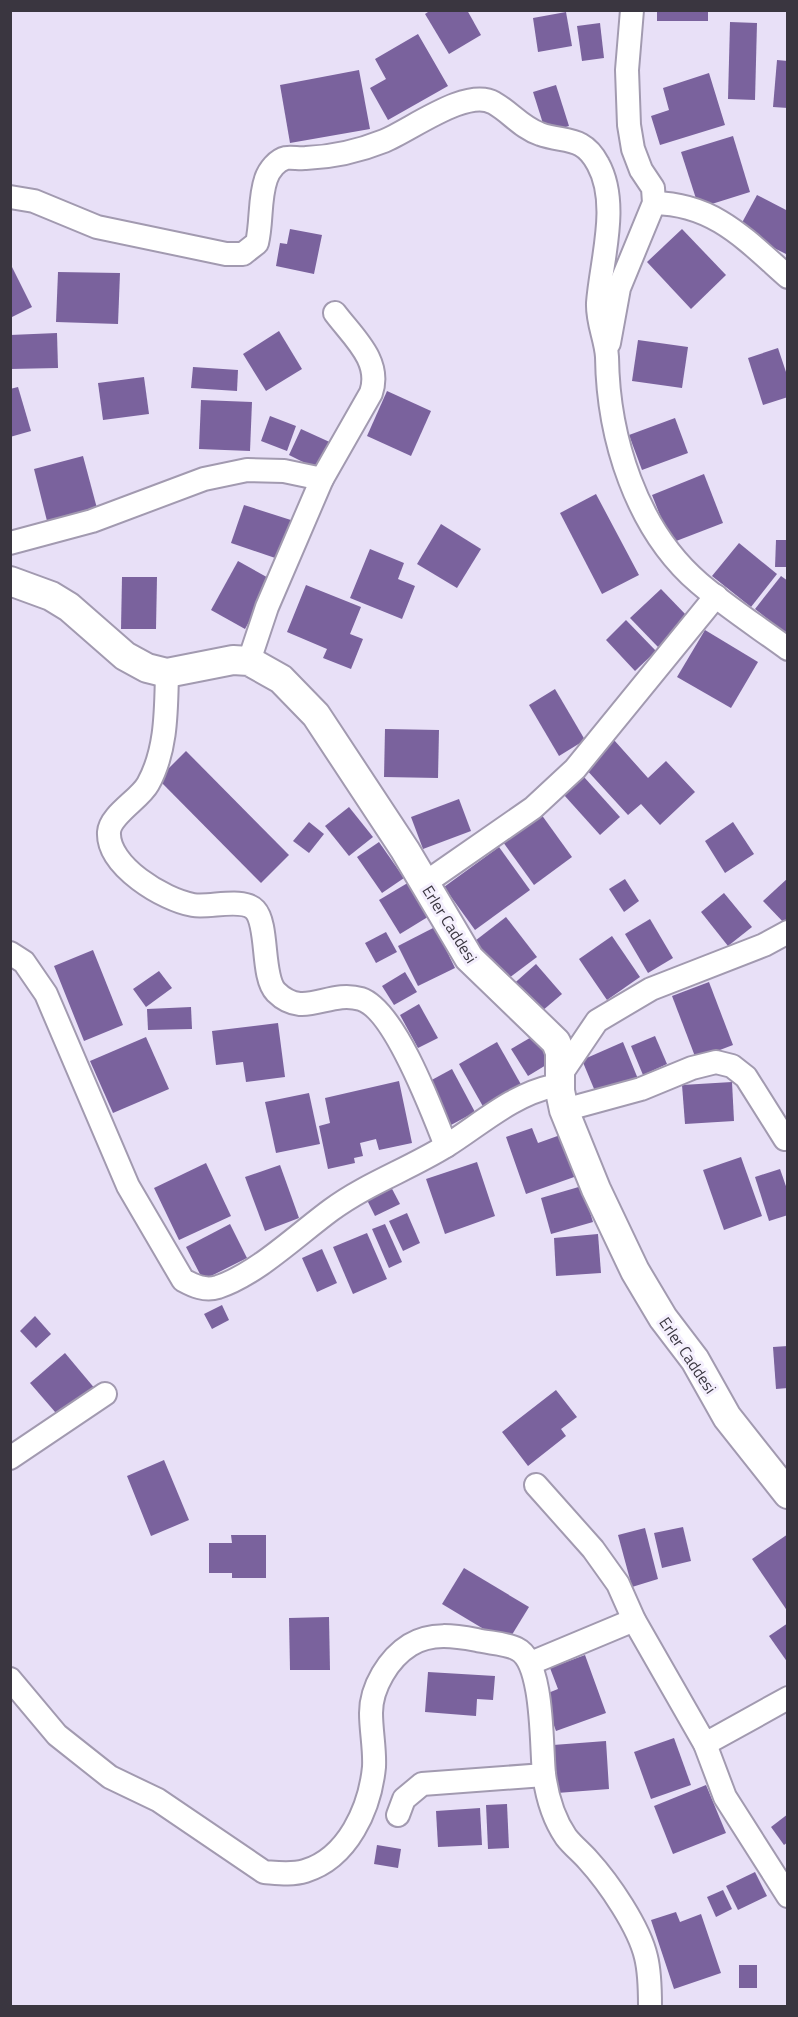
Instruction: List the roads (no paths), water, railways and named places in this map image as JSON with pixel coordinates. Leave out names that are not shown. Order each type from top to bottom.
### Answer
[{"type":"street","points":[[632,10],[627,70],[629,125],[633,149],[641,170],[653,188],[654,203],[619,288],[607,353],[609,406],[626,467],[658,535],[698,582],[788,649]]},
{"type":"street","points":[[10,196],[34,201],[97,227],[226,254],[243,254],[257,243],[266,177],[273,166],[285,158],[333,156],[367,148],[462,102],[492,101],[531,131],[551,138],[570,138],[583,145],[598,164],[606,186],[608,212],[598,305],[600,329],[607,353]]},
{"type":"street","points":[[654,203],[678,204],[717,218],[788,277]]},
{"type":"street","points":[[10,581],[51,596],[69,606],[125,656],[147,668],[167,673],[233,660],[249,660],[267,607],[322,479],[376,381],[374,367],[335,313]]},
{"type":"street","points":[[10,543],[93,521],[204,479],[236,472],[284,471],[322,479]]},
{"type":"street","points":[[424,883],[533,808],[575,769],[716,596]]},
{"type":"street","name":"Erler Caddesi","points":[[249,660],[281,679],[316,715],[424,883],[460,946],[475,964],[556,1042],[560,1052],[564,1110],[596,1188],[635,1271],[663,1318],[695,1360],[727,1417],[788,1494]]},
{"type":"street","points":[[167,673],[166,718],[159,755],[148,784],[114,819],[109,831],[112,849],[129,871],[172,898],[194,905],[225,906],[243,903],[255,909],[260,921],[273,990],[288,1003],[301,1006],[342,997],[362,999],[376,1008],[420,1082],[446,1146]]},
{"type":"street","points":[[10,953],[24,962],[46,994],[128,1186],[183,1280],[197,1287],[215,1288],[250,1271],[334,1208],[446,1146],[518,1098],[534,1090],[553,1086],[597,1021],[651,989],[764,945],[788,932]]},
{"type":"street","points":[[564,1110],[641,1089],[692,1068],[716,1062],[732,1066],[746,1077],[785,1139]]},
{"type":"street","points":[[10,1458],[105,1394]]},
{"type":"street","points":[[536,1485],[593,1549],[618,1584],[634,1620],[705,1744],[725,1797],[788,1896]]},
{"type":"street","points":[[531,1663],[634,1620]]},
{"type":"street","points":[[10,1679],[57,1735],[110,1777],[158,1800],[264,1872],[285,1874],[305,1871],[325,1861],[346,1841],[361,1818],[370,1793],[374,1766],[371,1710],[378,1684],[388,1664],[411,1644],[441,1635],[517,1649],[531,1663],[539,1708],[544,1775],[556,1822],[606,1884],[628,1917],[646,1955],[650,2007]]},
{"type":"street","points":[[705,1744],[788,1698]]},
{"type":"street","points":[[398,1815],[405,1799],[422,1784],[544,1775]]}]
